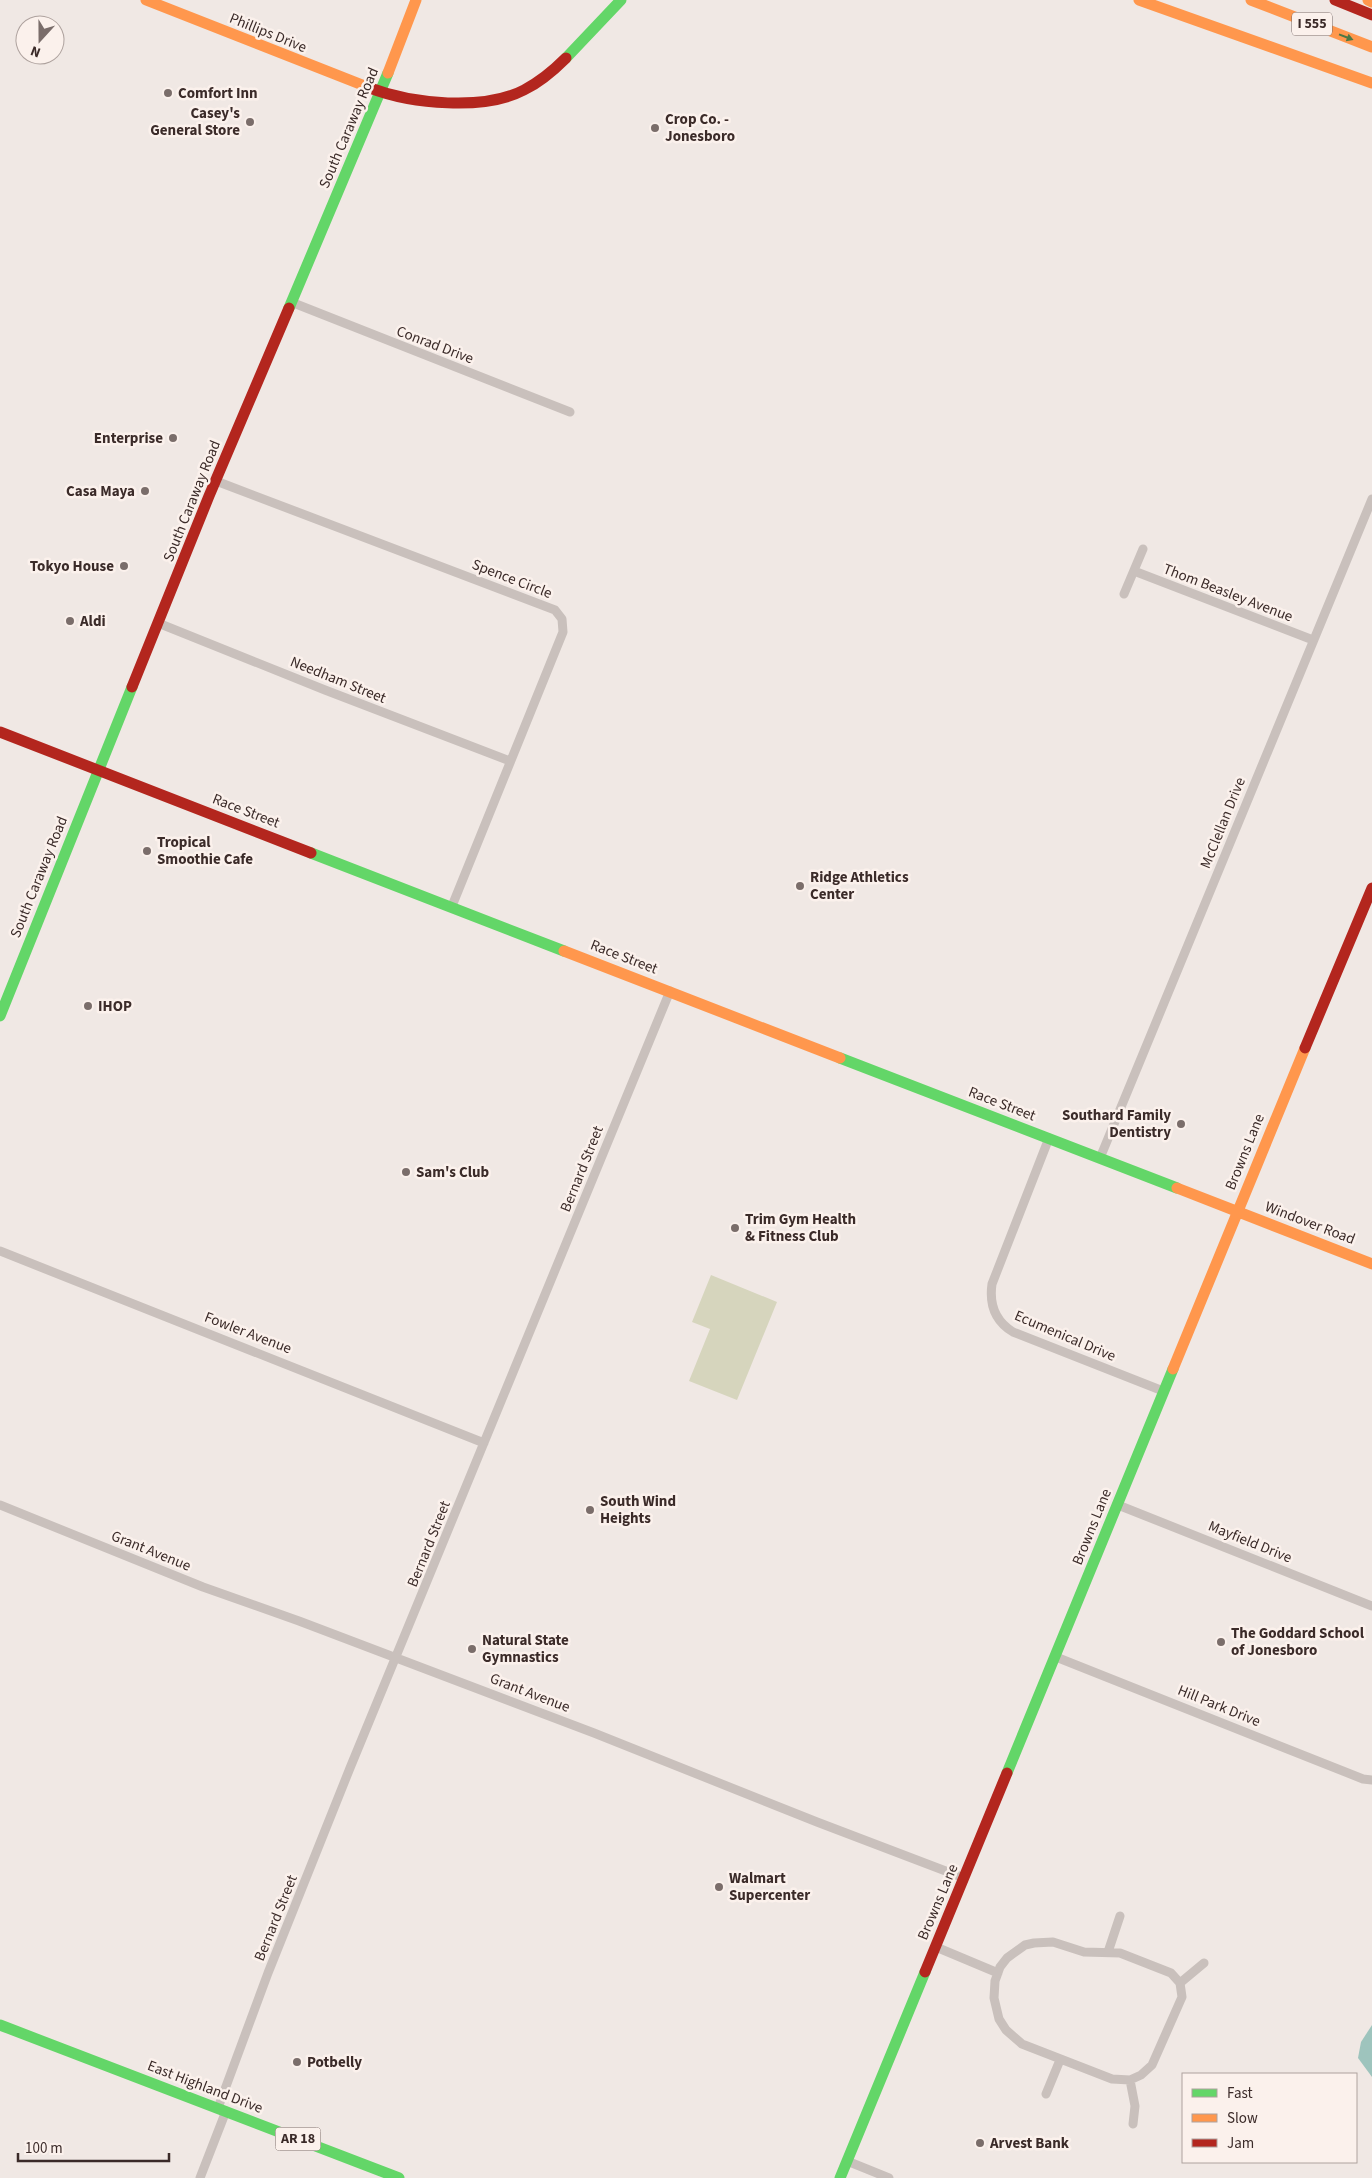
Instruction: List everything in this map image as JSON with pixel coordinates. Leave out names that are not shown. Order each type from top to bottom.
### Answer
[{"type":"main road","name":"Phillips Drive","points":[[146,0],[381,92],[408,98],[482,102],[503,99],[525,90],[552,72],[621,0]]},
{"type":"main road","name":"South Caraway Road","points":[[0,1016],[216,481],[381,92],[416,0]]},
{"type":"main road","points":[[1139,0],[1372,83]]},
{"type":"main road","name":"I 555","points":[[1251,0],[1372,47]]},
{"type":"main road","name":"I 555","points":[[1335,0],[1372,15]]},
{"type":"main road","points":[[1368,0],[1372,2]]},
{"type":"main road","name":"Race Street","points":[[0,732],[1237,1211]]},
{"type":"main road","name":"Browns Lane","points":[[840,2178],[1056,1657],[1237,1211],[1372,888]]},
{"type":"main road","name":"Windover Road","points":[[1237,1211],[1372,1264]]},
{"type":"main road","name":"East Highland Drive","points":[[0,2025],[399,2178]]},
{"type":"street","name":"Conrad Drive","points":[[291,302],[570,412]]},
{"type":"street","name":"Spence Circle","points":[[216,481],[560,614],[564,622],[563,632],[452,906]]},
{"type":"street","name":"McClellan Drive","points":[[1100,1158],[1372,499]]},
{"type":"street","points":[[1124,594],[1143,549]]},
{"type":"street","name":"Thom Beasley Avenue","points":[[1134,571],[1313,640]]},
{"type":"street","name":"Needham Street","points":[[158,623],[396,718],[510,761]]},
{"type":"street","name":"Bernard Street","points":[[200,2178],[268,1973],[670,991]]},
{"type":"street","name":"Ecumenical Drive","points":[[1049,1138],[992,1284],[990,1297],[996,1316],[1013,1332],[1163,1391]]},
{"type":"street","name":"Fowler Avenue","points":[[0,1251],[484,1443]]},
{"type":"street","name":"Mayfield Drive","points":[[1118,1504],[1372,1606]]},
{"type":"street","name":"Grant Avenue","points":[[0,1505],[203,1587],[397,1658],[964,1878]]},
{"type":"street","name":"Hill Park Drive","points":[[1056,1657],[1363,1779],[1372,1780]]},
{"type":"street","points":[[1108,1952],[1120,1916]]},
{"type":"street","points":[[1053,1942],[1084,1952],[1108,1952],[1120,1953],[1172,1974],[1180,1983],[1182,1996],[1152,2065],[1141,2075],[1130,2080],[1112,2079],[1022,2044],[1006,2030],[999,2019],[995,2002],[994,1989],[998,1972],[1007,1958],[1025,1945],[1053,1942]]},
{"type":"street","points":[[936,1947],[998,1972]]},
{"type":"street","points":[[1180,1983],[1204,1964]]},
{"type":"street","points":[[1046,2094],[1060,2060]]},
{"type":"street","points":[[1130,2080],[1135,2106],[1133,2124]]},
{"type":"street","points":[[847,2161],[889,2178]]},
{"type":"green space","points":[[711,1275],[777,1302],[737,1400],[689,1381],[710,1329],[692,1322]]},
{"type":"water","points":[[1372,2025],[1372,2077],[1358,2058],[1361,2042]]},
{"type":"traffic: fast","points":[[566,58],[621,0]]},
{"type":"traffic: fast","points":[[289,308],[388,73]]},
{"type":"traffic: fast","points":[[0,1016],[132,687]]},
{"type":"traffic: fast","points":[[311,853],[564,951]]},
{"type":"traffic: fast","points":[[840,1058],[1177,1188]]},
{"type":"traffic: fast","points":[[1007,1773],[1173,1369]]},
{"type":"traffic: fast","points":[[840,2178],[925,1972]]},
{"type":"traffic: fast","points":[[0,2025],[399,2178]]},
{"type":"traffic: slow","points":[[146,0],[370,88]]},
{"type":"traffic: slow","points":[[388,73],[416,0]]},
{"type":"traffic: slow","points":[[1139,0],[1372,83]]},
{"type":"traffic: slow","points":[[1251,0],[1372,47]]},
{"type":"traffic: slow","points":[[1368,0],[1372,2]]},
{"type":"traffic: slow","points":[[564,951],[840,1058]]},
{"type":"traffic: slow","points":[[1173,1369],[1305,1048]]},
{"type":"traffic: slow","points":[[1177,1188],[1372,1264]]},
{"type":"traffic: jam","points":[[1335,0],[1372,15]]},
{"type":"traffic: jam","points":[[370,88],[387,94],[427,101],[448,103],[489,101],[508,97],[530,87],[566,58]]},
{"type":"traffic: jam","points":[[132,687],[209,496],[289,308]]},
{"type":"traffic: jam","points":[[0,732],[311,853]]},
{"type":"traffic: jam","points":[[1305,1048],[1372,888]]},
{"type":"traffic: jam","points":[[925,1972],[1007,1773]]},
{"type":"place","name":"Comfort Inn","points":[[168,93]]},
{"type":"place","name":"Casey's General Store","points":[[250,122]]},
{"type":"place","name":"Crop Co. - Jonesboro","points":[[655,128]]},
{"type":"place","name":"Enterprise","points":[[173,438]]},
{"type":"place","name":"Casa Maya","points":[[145,491]]},
{"type":"place","name":"Tokyo House","points":[[124,566]]},
{"type":"place","name":"Aldi","points":[[70,621]]},
{"type":"place","name":"Tropical Smoothie Cafe","points":[[147,851]]},
{"type":"place","name":"Ridge Athletics Center","points":[[800,886]]},
{"type":"place","name":"IHOP","points":[[88,1006]]},
{"type":"place","name":"Southard Family Dentistry","points":[[1181,1124]]},
{"type":"place","name":"Sam's Club","points":[[406,1172]]},
{"type":"place","name":"Trim Gym Health & Fitness Club","points":[[735,1228]]},
{"type":"place","name":"South Wind Heights","points":[[590,1510]]},
{"type":"place","name":"The Goddard School of Jonesboro","points":[[1221,1642]]},
{"type":"place","name":"Natural State Gymnastics","points":[[472,1649]]},
{"type":"place","name":"Walmart Supercenter","points":[[719,1887]]},
{"type":"place","name":"Potbelly","points":[[297,2062]]},
{"type":"place","name":"Arvest Bank","points":[[980,2143]]}]
